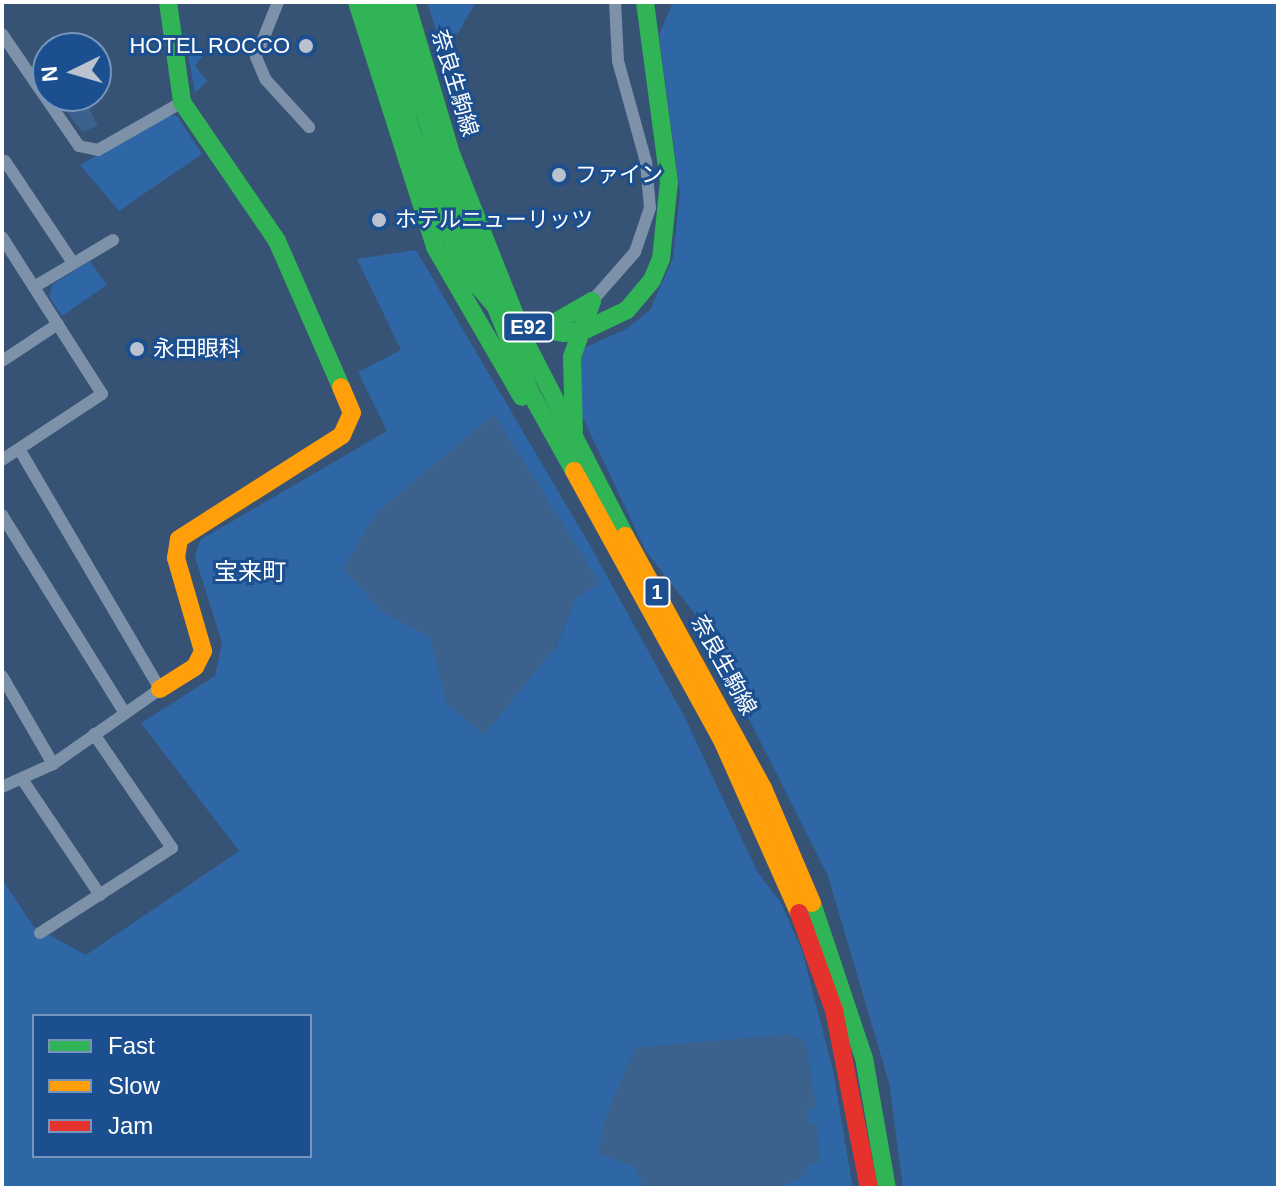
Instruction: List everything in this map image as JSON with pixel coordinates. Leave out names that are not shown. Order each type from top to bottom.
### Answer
[{"type":"main road","points":[[160,689],[195,667],[203,651],[176,558],[179,539],[342,435],[352,413],[277,241],[182,102],[168,2]]},
{"type":"main road","name":"奈良生駒線","points":[[357,2],[435,247],[476,324],[570,471],[722,740],[786,878],[834,1010],[869,1188]]},
{"type":"main road","name":"E92","points":[[375,2],[427,176],[473,286],[524,326],[564,333],[587,329],[627,310],[652,280],[667,237],[669,182],[645,2]]},
{"type":"main road","name":"奈良生駒線","points":[[391,2],[474,259],[570,471]]},
{"type":"main road","name":"奈良生駒線","points":[[406,2],[450,151],[506,294],[577,448],[730,725],[796,861],[824,930],[864,1058],[887,1188]]},
{"type":"main road","points":[[506,294],[518,312],[539,325],[565,319],[592,301]]},
{"type":"main road","points":[[577,448],[570,376],[592,301]]},
{"type":"street","points":[[278,2],[256,57],[266,80],[309,127]]},
{"type":"street","points":[[592,301],[635,252],[650,208],[646,162],[618,61],[615,2]]},
{"type":"street","points":[[3,36],[79,146],[98,150],[182,102]]},
{"type":"street","points":[[5,161],[73,263]]},
{"type":"street","points":[[2,237],[102,394],[2,460]]},
{"type":"street","points":[[34,287],[113,240]]},
{"type":"street","points":[[2,263],[14,255]]},
{"type":"street","points":[[2,361],[58,324]]},
{"type":"street","points":[[2,787],[53,764],[160,689],[19,449]]},
{"type":"street","points":[[2,515],[125,713]]},
{"type":"street","points":[[2,676],[53,764]]},
{"type":"street","points":[[40,933],[172,848],[94,734]]},
{"type":"street","points":[[22,779],[100,895]]},
{"type":"shaded area","points":[[427,2],[476,2],[458,33],[440,43]]},
{"type":"shaded area","points":[[673,2],[1278,2],[1278,1188],[903,1188],[889,1083],[828,876],[698,618],[646,551],[580,412],[577,380],[584,348],[626,329],[650,310],[673,258],[680,193],[659,35]]},
{"type":"shaded area","points":[[184,31],[203,55],[195,66],[207,81],[195,93]]},
{"type":"shaded area","points":[[67,112],[91,112],[98,126],[82,132]]},
{"type":"shaded area","points":[[168,115],[177,116],[202,154],[119,211],[80,165]]},
{"type":"shaded area","points":[[416,250],[591,547],[684,716],[757,871],[781,903],[802,950],[833,1071],[853,1188],[2,1188],[2,879],[33,926],[86,955],[239,851],[141,723],[215,676],[222,643],[195,557],[200,540],[387,431],[358,372],[401,350],[357,259]],"holes":[[[575,599],[556,647],[447,703],[430,637],[420,630]]]},
{"type":"shaded area","points":[[90,261],[107,285],[62,316],[49,296],[52,285]]},
{"type":"shaded area","points":[[494,414],[600,583],[575,599],[556,646],[484,735],[447,703],[430,637],[382,612],[343,568],[376,513]]},
{"type":"shaded area","points":[[790,1034],[806,1042],[816,1108],[807,1111],[808,1123],[817,1124],[819,1162],[809,1165],[805,1175],[777,1188],[645,1188],[634,1166],[598,1154],[605,1119],[635,1048]]},
{"type":"traffic: fast","points":[[168,2],[182,102],[277,241],[341,387]]},
{"type":"traffic: fast","points":[[357,2],[435,247],[522,397]]},
{"type":"traffic: fast","points":[[375,2],[411,130],[462,267],[503,315],[524,326],[564,333],[587,329],[627,310],[652,280],[661,259],[669,182],[645,2]]},
{"type":"traffic: fast","points":[[391,2],[448,188],[530,392],[574,471]]},
{"type":"traffic: fast","points":[[406,2],[450,151],[527,345],[625,536]]},
{"type":"traffic: fast","points":[[533,323],[552,324],[592,301],[572,357],[574,431]]},
{"type":"traffic: fast","points":[[812,903],[864,1058],[887,1188]]},
{"type":"traffic: slow","points":[[160,689],[195,667],[203,651],[176,558],[179,539],[342,435],[352,413],[341,387]]},
{"type":"traffic: slow","points":[[574,471],[722,740],[799,913]]},
{"type":"traffic: slow","points":[[625,536],[763,788],[812,903]]},
{"type":"traffic: jam","points":[[799,913],[834,1010],[869,1188]]},
{"type":"place","name":"HOTEL ROCCO","points":[[306,46]]},
{"type":"place","name":"ファイン","points":[[559,175]]},
{"type":"place","name":"ホテルニューリッツ","points":[[379,220]]},
{"type":"place","name":"永田眼科","points":[[137,349]]},
{"type":"district","name":"宝来町","points":[[250,572]]}]
